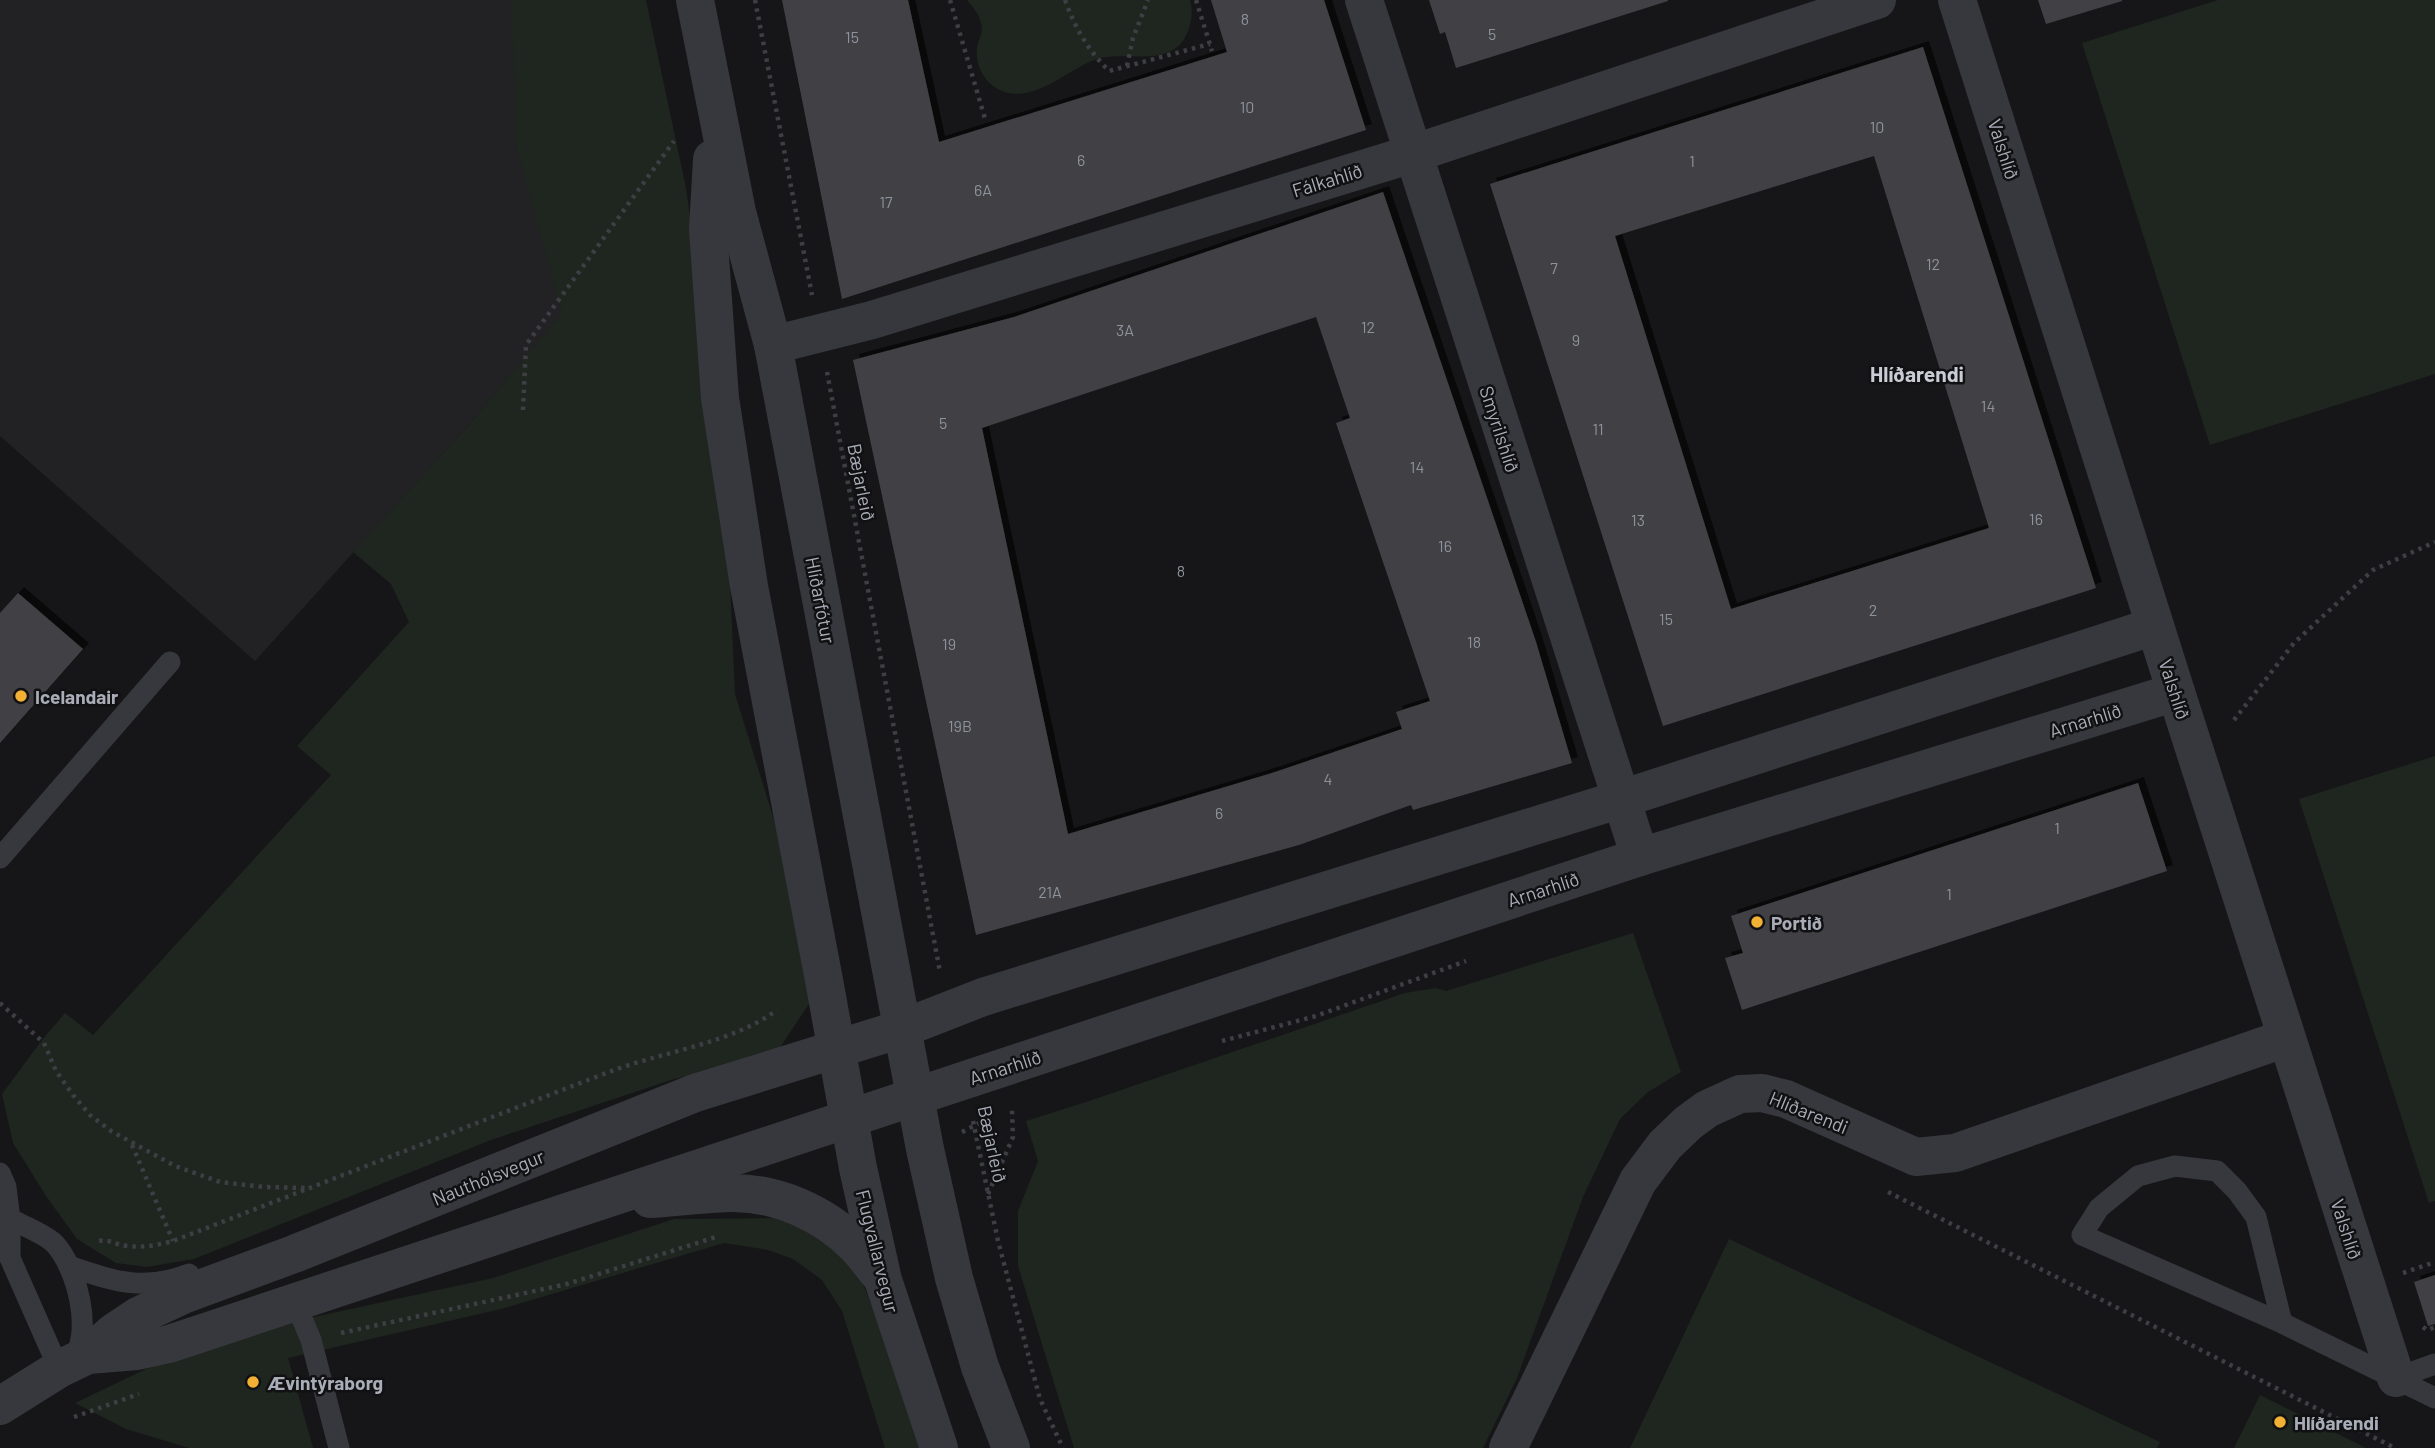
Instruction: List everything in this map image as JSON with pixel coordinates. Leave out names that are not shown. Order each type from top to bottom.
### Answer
[{"type":"street","name":"Hlíðarfótur","points":[[695,0],[737,212],[774,345],[914,1097]]},
{"type":"street","name":"Smyrilshlíð","points":[[1364,0],[1640,857]]},
{"type":"street","name":"Fálkahlíð","points":[[774,345],[872,320],[1412,154],[1877,0]]},
{"type":"street","name":"Valshlíð","points":[[1957,0],[2396,1378]]},
{"type":"street","name":"Hlíðarfótur","points":[[713,98],[708,229],[720,398],[749,586],[836,1049]]},
{"type":"street","points":[[901,1029],[983,997],[1621,799],[2155,625]]},
{"type":"street","name":"Arnarhlíð","points":[[914,1097],[1640,857],[2176,692]]},
{"type":"street","name":"Nauthólsvegur","points":[[0,1406],[72,1362],[138,1316],[183,1295],[294,1254],[695,1093],[901,1029]]},
{"type":"street","name":"Hlíðarendi","points":[[1508,1448],[1638,1181],[1665,1145],[1707,1109],[1740,1094],[1762,1093],[1786,1099],[1916,1157],[1955,1153],[2286,1038]]},
{"type":"street","name":"Flugvallarvegur","points":[[836,1049],[883,1280],[939,1448]]},
{"type":"street","points":[[914,1097],[954,1278],[980,1367],[1010,1448]]},
{"type":"street","name":"Nauthólsvegur","points":[[72,1362],[161,1346],[914,1097]]},
{"type":"street","points":[[588,1204],[731,1193],[779,1199],[824,1220],[857,1246],[883,1280]]},
{"type":"lane","points":[[0,858],[170,662]]},
{"type":"lane","points":[[2282,1323],[2256,1217],[2237,1191],[2217,1171],[2175,1166],[2138,1177],[2099,1208],[2082,1235],[2282,1323],[2435,1398]]},
{"type":"lane","points":[[0,1173],[6,1187],[10,1219],[10,1258],[72,1362]]},
{"type":"lane","points":[[10,1219],[51,1240],[69,1266],[82,1317],[78,1350],[72,1362]]},
{"type":"lane","points":[[69,1266],[103,1277],[150,1285],[170,1282],[225,1260],[294,1254]]},
{"type":"lane","points":[[295,1302],[311,1340],[339,1448]]},
{"type":"lane","points":[[2396,1378],[2435,1364]]},
{"type":"path","name":"Bæjarleið","points":[[755,0],[940,969]]},
{"type":"path","points":[[950,0],[986,122]]},
{"type":"path","points":[[1065,0],[1080,36],[1093,55],[1109,71],[1210,44]]},
{"type":"path","points":[[1126,66],[1133,37],[1149,0]]},
{"type":"path","points":[[1196,0],[1212,51]]},
{"type":"path","points":[[523,410],[526,345],[713,98]]},
{"type":"path","points":[[2234,720],[2294,643],[2373,570],[2435,542]]},
{"type":"path","points":[[1317,1016],[1473,958]]},
{"type":"path","points":[[0,1003],[44,1043],[56,1071],[90,1115],[131,1143],[176,1166],[220,1182],[311,1188]]},
{"type":"path","points":[[88,1243],[108,1239],[124,1246],[143,1247],[173,1241],[612,1071],[739,1031],[777,1010]]},
{"type":"path","name":"Bæjarleið","points":[[988,1194],[1013,1137],[1012,1111]]},
{"type":"path","name":"Bæjarleið","points":[[972,1113],[988,1194]]},
{"type":"path","points":[[131,1143],[173,1241]]},
{"type":"path","points":[[1888,1192],[2395,1448]]},
{"type":"path","points":[[988,1194],[1040,1399],[1063,1448]]},
{"type":"path","points":[[311,1340],[567,1284],[724,1234]]},
{"type":"path","points":[[2407,1271],[2435,1262]]},
{"type":"path","points":[[74,1418],[149,1391]]},
{"type":"shaded area","points":[[0,0],[646,0],[563,313],[467,427],[255,661],[0,436]]},
{"type":"shaded area","points":[[511,0],[646,0],[686,188],[697,265],[730,583],[735,694],[800,904],[817,992],[777,1052],[671,1080],[491,1140],[194,1259],[147,1267],[116,1263],[77,1239],[46,1196],[13,1143],[2,1094],[65,1013],[93,1035],[331,775],[297,746],[409,622],[391,584],[353,552],[467,427],[562,313],[517,149]]},
{"type":"shaded area","points":[[967,0],[1190,0],[1192,16],[1188,31],[1172,51],[1161,55],[1097,59],[1036,90],[1011,93],[993,86],[982,72],[977,54],[982,27]]},
{"type":"shaded area","points":[[2218,0],[2435,0],[2435,374],[2210,445],[2082,43]]},
{"type":"shaded area","points":[[2435,756],[2435,1201],[2429,1203],[2299,799]]},
{"type":"shaded area","points":[[1633,933],[1681,1072],[1648,1092],[1620,1119],[1583,1197],[1517,1378],[1483,1448],[1074,1448],[1018,1266],[1018,1211],[1038,1161],[1026,1121],[1405,993],[1436,988],[1446,991]]},
{"type":"shaded area","points":[[777,1218],[820,1232],[862,1281],[923,1448],[885,1448],[842,1311],[822,1280],[793,1259],[768,1250],[724,1243],[501,1309],[288,1358],[313,1448],[189,1448],[126,1429],[75,1403],[146,1369],[228,1341],[300,1320],[493,1278],[674,1219]]},
{"type":"shaded area","points":[[1729,1239],[2160,1442],[2157,1448],[1630,1448]]},
{"type":"shaded area","name":"Hlíðarendi","points":[[2260,1395],[2366,1448],[2234,1448]]},
{"type":"building","points":[[782,0],[908,0],[939,142],[1227,52],[1211,0],[1324,0],[1366,130],[842,299]]},
{"type":"building","points":[[1429,0],[1668,1],[1456,68],[1445,32],[1440,34]]},
{"type":"building","points":[[2038,0],[2122,0],[2122,1],[2046,24]]},
{"type":"building","points":[[1923,47],[2096,588],[1663,726],[1490,184]],"holes":[[[1874,156],[1989,528],[1731,609],[1615,236]]]},
{"type":"building","points":[[1383,192],[1536,642],[1572,763],[1413,810],[1411,805],[1299,845],[976,935],[853,360],[1014,317]],"holes":[[[1316,317],[1350,418],[1336,423],[1430,701],[1396,712],[1402,729],[1275,772],[1068,834],[982,428]]]},
{"type":"building","name":"Icelandair","points":[[18,593],[83,649],[0,743],[0,613]]},
{"type":"building","points":[[2138,783],[2167,871],[1742,1010],[1725,958],[1743,953],[1731,916]]},
{"type":"building","points":[[2435,1275],[2435,1324],[2428,1326],[2414,1282]]},
{"type":"place","name":"Icelandair","points":[[21,696]]},
{"type":"place","name":"Portið","points":[[1757,922]]},
{"type":"place","name":"Ævintýraborg","points":[[253,1382]]},
{"type":"place","name":"Hlíðarendi","points":[[2280,1422]]},
{"type":"district","name":"Hlíðarendi","points":[[1917,373]]}]
